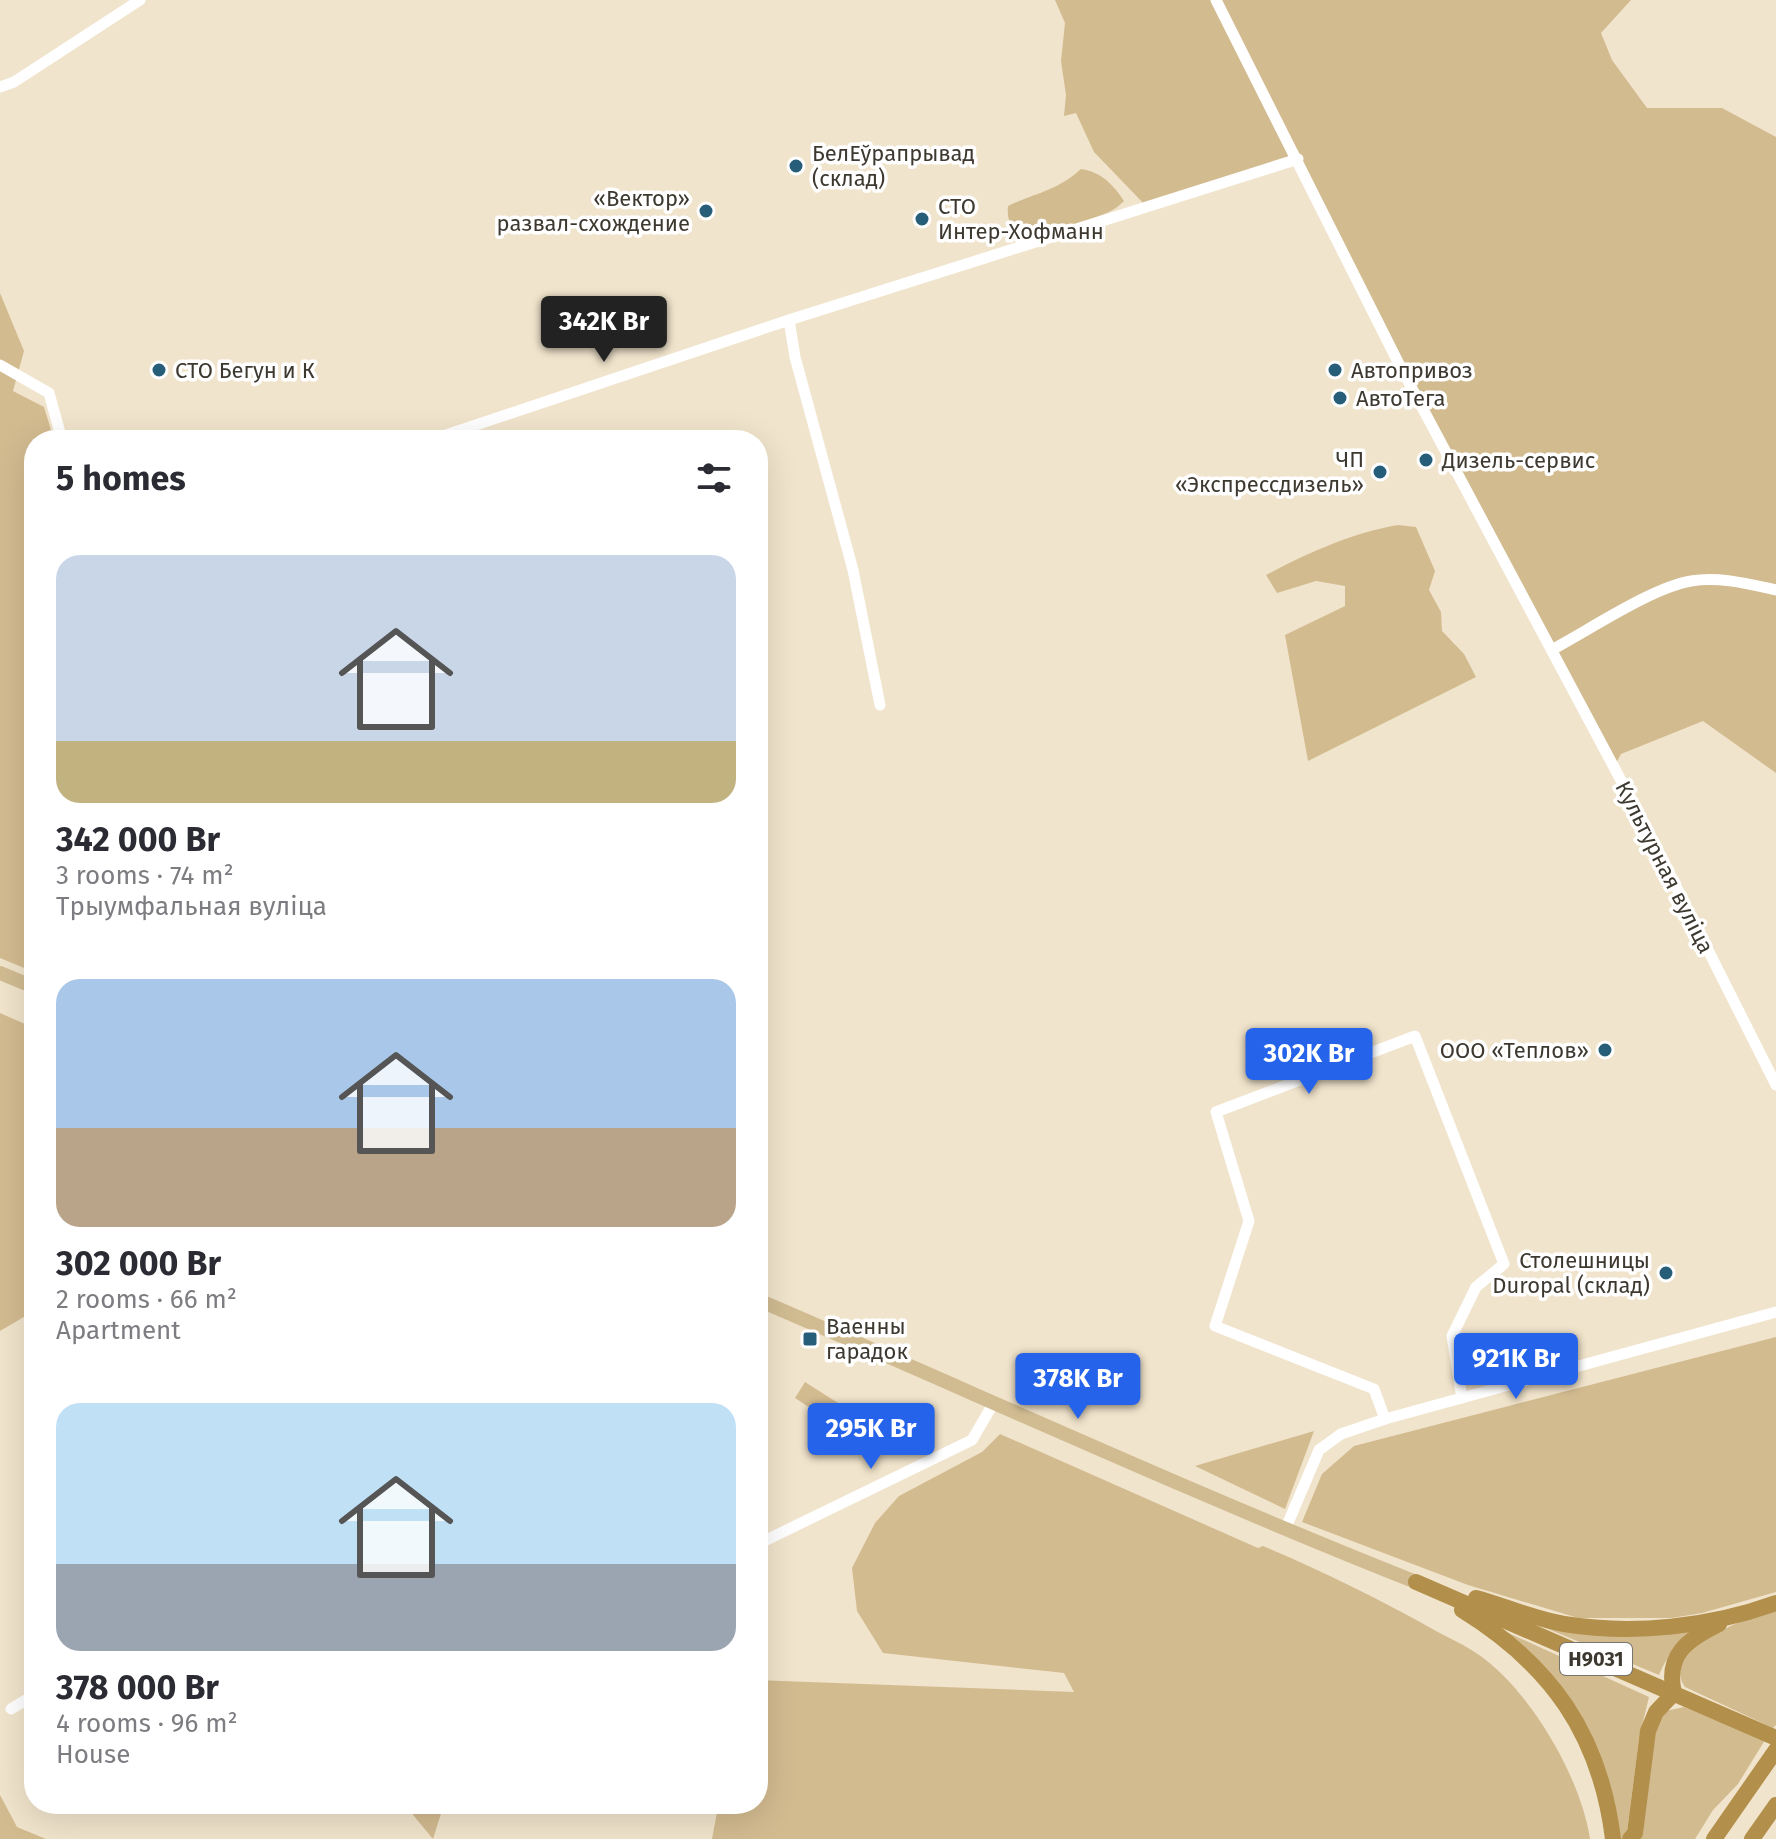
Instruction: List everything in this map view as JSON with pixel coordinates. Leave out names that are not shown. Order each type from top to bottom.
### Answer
[{"type":"highway","name":"Н9031","points":[[1416,1582],[1562,1623],[1669,1626],[1732,1618]]},
{"type":"highway","name":"Н9031","points":[[1416,1582],[1776,1738]]},
{"type":"highway","name":"Н9031","points":[[1416,1582],[1493,1629],[1523,1654],[1558,1694],[1579,1726],[1605,1785],[1613,1839]]},
{"type":"highway","name":"Н9031","points":[[1674,1693],[1671,1666],[1677,1655],[1709,1629],[1776,1603]]},
{"type":"highway","points":[[1630,1839],[1635,1833],[1648,1731],[1656,1712],[1674,1693]]},
{"type":"highway","points":[[1714,1839],[1776,1750]]},
{"type":"highway","points":[[1752,1839],[1776,1805]]},
{"type":"main road","points":[[0,973],[24,983]]},
{"type":"main road","name":"Н9031","points":[[768,1304],[1285,1530],[1416,1582]]},
{"type":"street","points":[[0,87],[14,82],[140,0]]},
{"type":"street","name":"Культурная вуліца","points":[[1216,0],[1399,364],[1553,649],[1776,1085]]},
{"type":"street","points":[[461,430],[789,320],[1298,159]]},
{"type":"street","points":[[789,320],[795,357],[853,570],[880,705]]},
{"type":"street","points":[[0,365],[49,393],[59,430]]},
{"type":"street","points":[[1553,649],[1662,590],[1690,581],[1715,580],[1776,590]]},
{"type":"street","points":[[1385,1419],[1374,1389],[1215,1326],[1249,1221],[1216,1112],[1415,1036],[1504,1264],[1476,1287],[1452,1336],[1462,1398]]},
{"type":"street","points":[[1285,1530],[1319,1450],[1341,1434],[1385,1419],[1776,1312]]},
{"type":"street","points":[[768,1539],[972,1440],[993,1404]]},
{"type":"street","points":[[11,1709],[24,1701]]},
{"type":"shaded area","points":[[1055,0],[1631,0],[1601,33],[1612,60],[1647,108],[1722,108],[1776,137],[1776,773],[1703,721],[1621,754],[1614,767],[1298,160],[1147,207],[1094,152],[1076,113],[1064,116],[1066,95],[1061,61],[1065,23]]},
{"type":"shaded area","points":[[1081,169],[1106,180],[1124,201],[1109,212],[1063,227],[1025,234],[1012,228],[1008,206],[1054,187]]},
{"type":"shaded area","points":[[0,293],[24,351],[13,391],[44,407],[51,430],[24,430],[24,968],[0,958]]},
{"type":"shaded area","points":[[1398,525],[1416,527],[1435,571],[1429,590],[1441,612],[1442,631],[1464,654],[1476,677],[1308,761],[1285,635],[1345,606],[1345,586],[1316,581],[1277,593],[1266,575],[1330,545]]},
{"type":"shaded area","points":[[0,1013],[24,1024],[24,1317],[0,1331]]},
{"type":"shaded area","points":[[1776,1337],[1776,1592],[1702,1613],[1672,1618],[1578,1618],[1468,1585],[1302,1522],[1322,1474],[1354,1446]]},
{"type":"shaded area","points":[[805,1382],[838,1403],[827,1419],[795,1398]]},
{"type":"shaded area","points":[[1314,1431],[1285,1509],[1195,1466]]},
{"type":"shaded area","points":[[1000,1434],[1347,1584],[1476,1653],[1519,1692],[1551,1739],[1576,1790],[1590,1839],[712,1839],[717,1814],[768,1814],[768,1680],[1074,1692],[1064,1673],[883,1653],[857,1611],[852,1568],[875,1523],[899,1496],[982,1452]]},
{"type":"shaded area","points":[[1776,1608],[1776,1725],[1773,1728],[1685,1687],[1680,1673],[1685,1659],[1696,1647],[1729,1627]]},
{"type":"shaded area","points":[[1524,1619],[1702,1627],[1676,1647],[1659,1675]]},
{"type":"shaded area","points":[[1502,1630],[1649,1697],[1639,1738],[1627,1832],[1623,1839],[1617,1839],[1601,1761]]},
{"type":"shaded area","points":[[1684,1707],[1765,1740],[1738,1784],[1713,1810],[1695,1839],[1637,1839],[1655,1723],[1666,1711]]},
{"type":"shaded area","points":[[0,1795],[17,1827],[46,1839],[0,1839]]},
{"type":"shaded area","points":[[412,1814],[441,1814],[433,1839]]},
{"type":"place","name":"БелЕўрапрывад (склад)","points":[[796,166]]},
{"type":"place","name":"«Вектор» развал-схождение","points":[[706,211]]},
{"type":"place","name":"СТО Интер-Хофманн","points":[[922,219]]},
{"type":"place","name":"СТО Бегун и К","points":[[159,370]]},
{"type":"place","name":"Автопривоз","points":[[1335,370]]},
{"type":"place","name":"АвтоТега","points":[[1340,398]]},
{"type":"place","name":"Дизель-сервис","points":[[1426,460]]},
{"type":"place","name":"ЧП «Экспрессдизель»","points":[[1380,472]]},
{"type":"place","name":"ООО «Теплов»","points":[[1605,1050]]},
{"type":"place","name":"Столешницы Duropal (склад)","points":[[1666,1273]]},
{"type":"place","name":"Ваенны гарадок","points":[[810,1339]]}]
